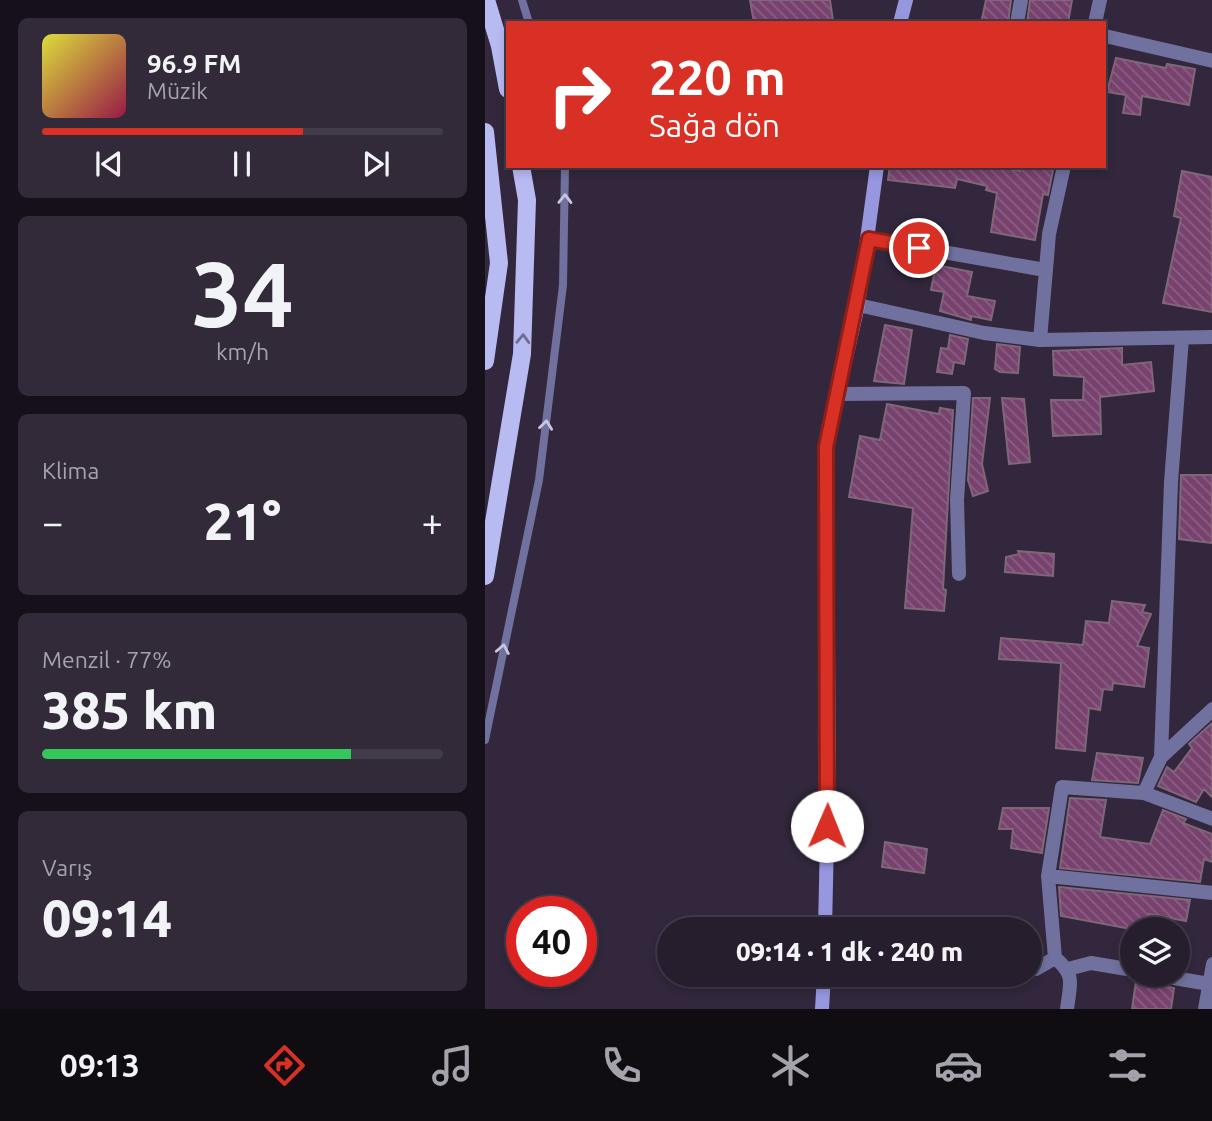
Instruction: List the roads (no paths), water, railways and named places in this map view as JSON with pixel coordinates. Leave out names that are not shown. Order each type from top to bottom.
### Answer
[{"type":"main road","points":[[486,0],[500,46],[506,78]]},
{"type":"main road","points":[[485,132],[499,263],[485,361]]},
{"type":"main road","points":[[485,576],[522,354],[527,200],[521,168]]},
{"type":"street","points":[[901,21],[906,0]]},
{"type":"street","points":[[1017,21],[1021,0]]},
{"type":"street","points":[[1095,21],[1100,0]]},
{"type":"street","points":[[1106,36],[1212,61]]},
{"type":"street","points":[[825,917],[829,748],[826,447],[858,305],[877,168]]},
{"type":"street","points":[[1040,340],[1049,234],[1064,168]]},
{"type":"street","points":[[869,239],[1045,270]]},
{"type":"street","points":[[858,305],[984,333],[1040,340],[1212,337]]},
{"type":"street","points":[[1161,757],[1171,482],[1182,338]]},
{"type":"street","points":[[838,394],[964,393],[957,500],[959,574]]},
{"type":"street","points":[[1144,793],[1161,757],[1212,709]]},
{"type":"street","points":[[1067,1009],[1071,980],[1068,969],[1055,958],[1048,876],[1062,787],[1144,793],[1212,819]]},
{"type":"street","points":[[1048,876],[1212,893]]},
{"type":"street","points":[[1042,966],[1055,958]]},
{"type":"street","points":[[1068,969],[1091,962],[1120,968]]},
{"type":"street","points":[[1205,1009],[1212,964]]},
{"type":"street","points":[[1190,981],[1209,984]]},
{"type":"street","points":[[822,1009],[823,987]]},
{"type":"lane","points":[[522,0],[528,21]]},
{"type":"lane","points":[[485,740],[539,480],[563,285],[565,168]]}]
